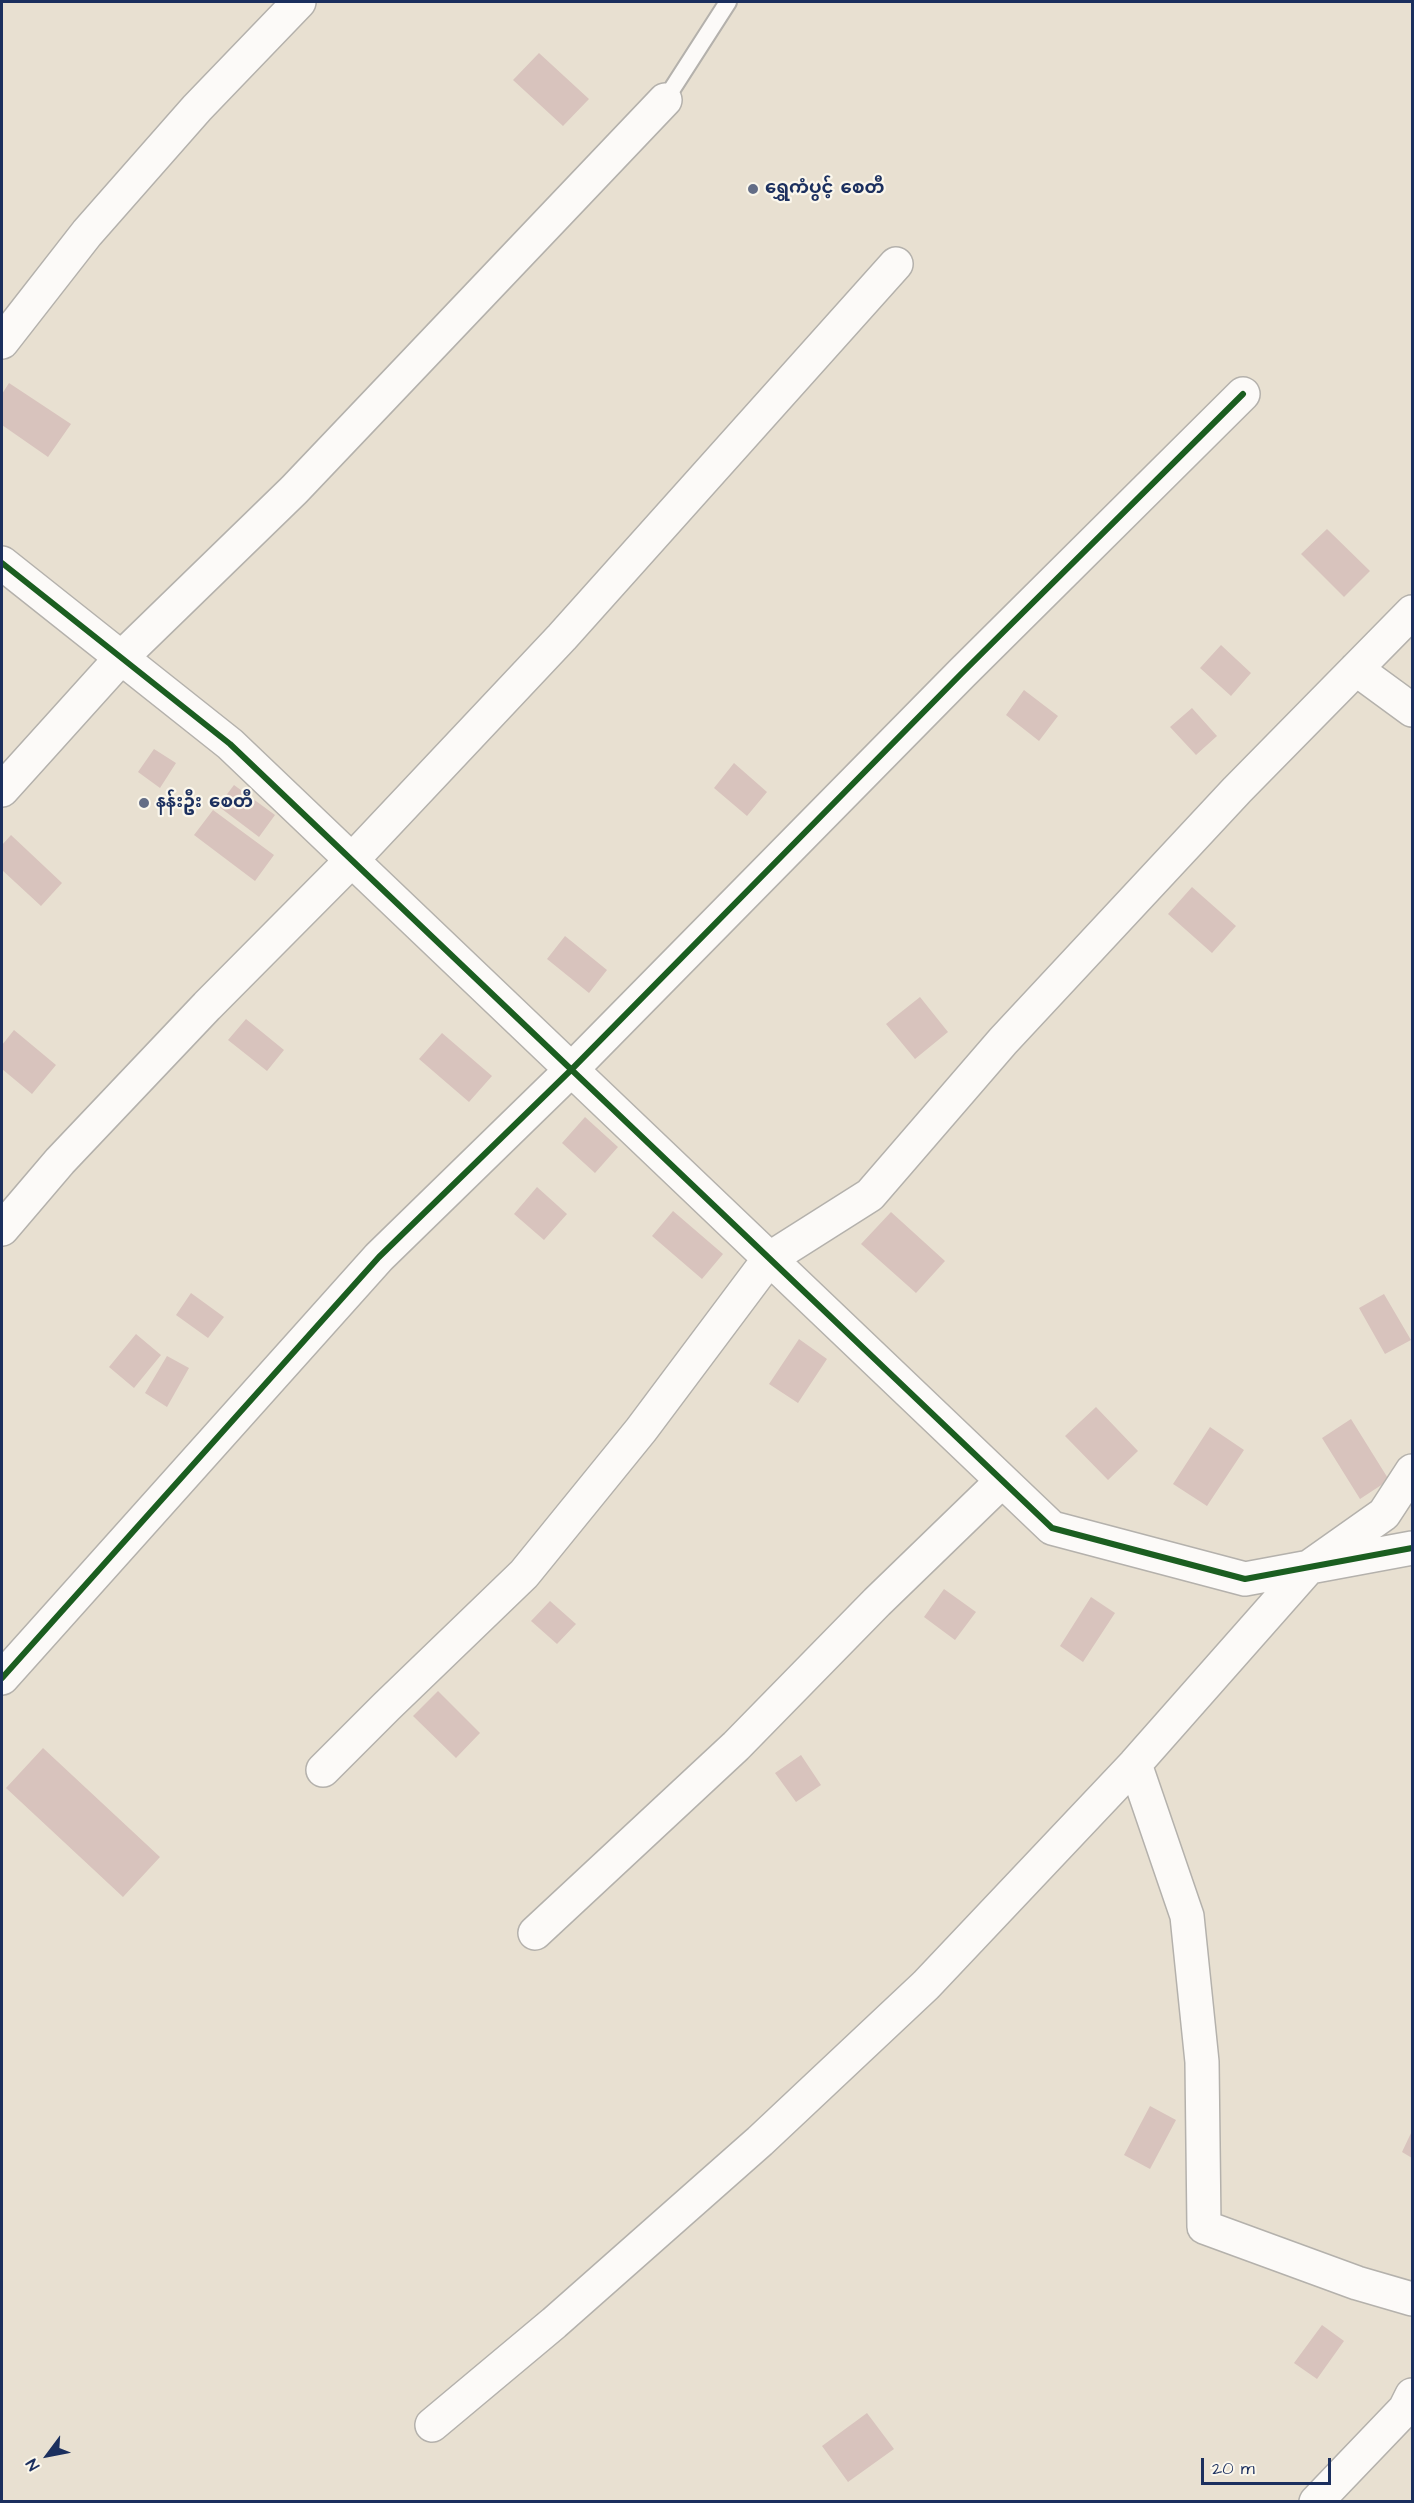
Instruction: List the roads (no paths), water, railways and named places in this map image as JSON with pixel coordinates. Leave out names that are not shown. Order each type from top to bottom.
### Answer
[{"type":"street","points":[[2,342],[87,233],[197,108],[299,2]]},
{"type":"street","points":[[2,790],[121,658],[294,490],[665,100]]},
{"type":"street","points":[[2,1229],[60,1161],[207,1006],[352,860],[562,637],[896,264]]},
{"type":"street","points":[[2,1678],[379,1257],[571,1070],[962,673],[1243,393]]},
{"type":"street","points":[[2,563],[230,744],[1052,1528],[1245,1580],[1413,1548]]},
{"type":"street","points":[[323,1770],[524,1574],[641,1430],[769,1259],[870,1195],[1003,1041],[1238,790],[1413,612]]},
{"type":"street","points":[[1356,669],[1413,710]]},
{"type":"street","points":[[432,2425],[554,2323],[760,2141],[910,2000],[1136,1764],[1309,1567],[1384,1514],[1413,1471]]},
{"type":"street","points":[[535,1933],[634,1844],[736,1746],[877,1602],[1002,1481]]},
{"type":"street","points":[[1136,1764],[1187,1916],[1202,2062],[1204,2227],[1357,2283],[1413,2299]]},
{"type":"street","points":[[1316,2502],[1406,2409],[1413,2395]]},
{"type":"lane","points":[[665,100],[728,2]]},
{"type":"place","name":"ရွှေကံပွင့် စေတီ","points":[[753,189]]},
{"type":"place","name":"နန်းဦး စေတီ","points":[[144,803]]}]
